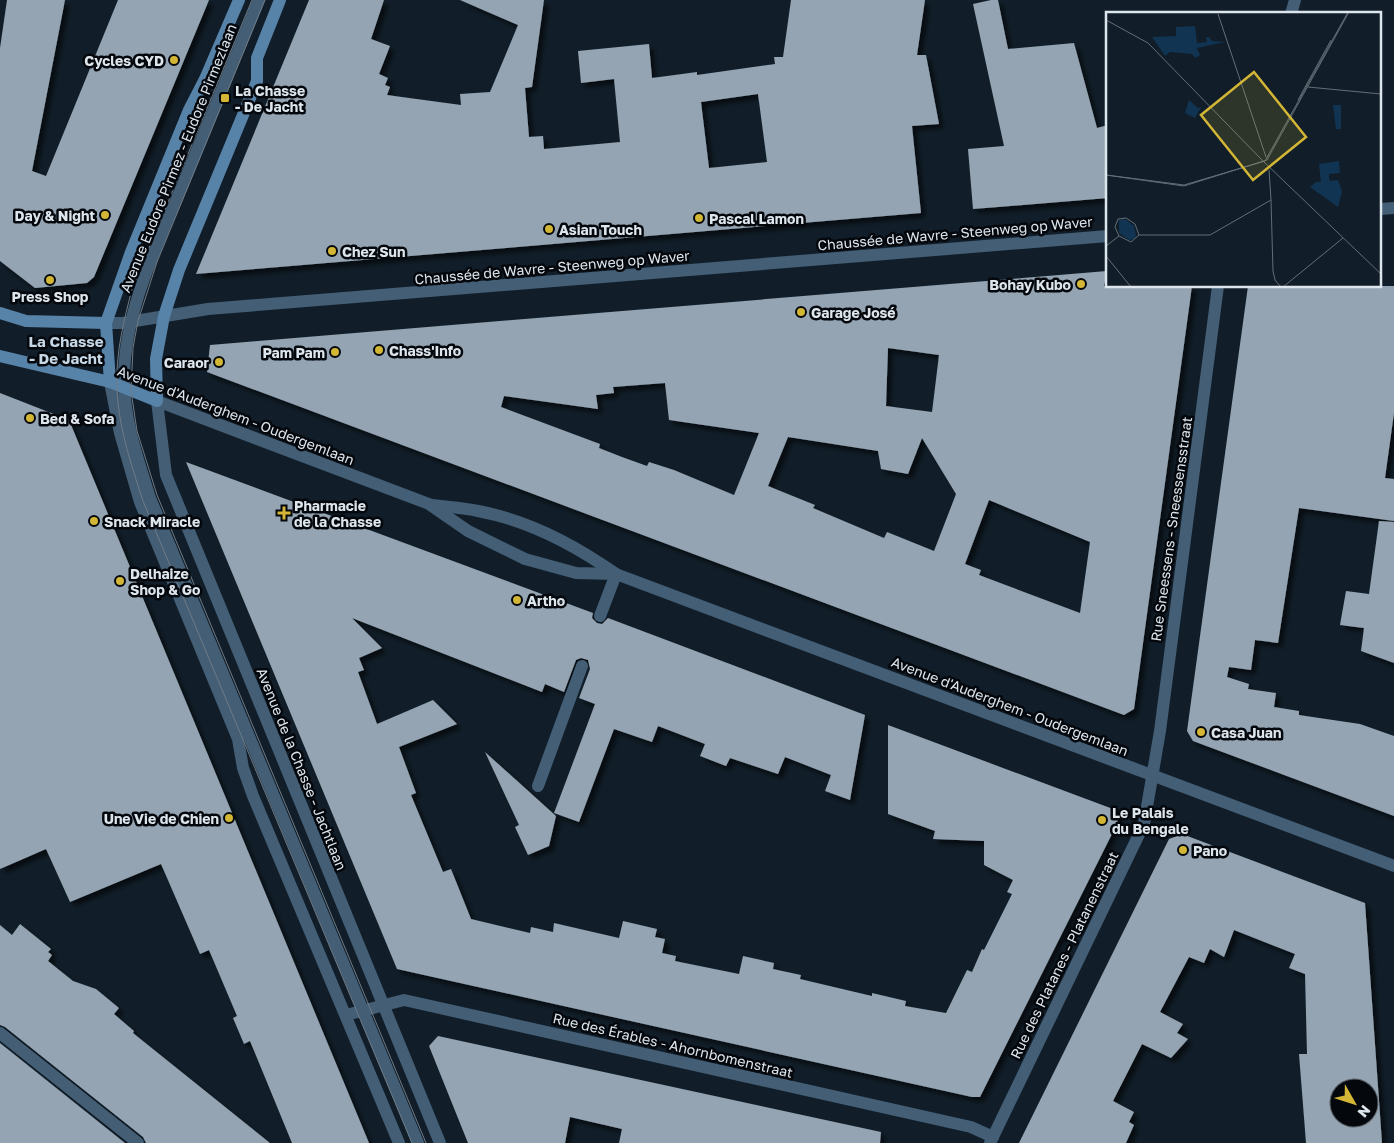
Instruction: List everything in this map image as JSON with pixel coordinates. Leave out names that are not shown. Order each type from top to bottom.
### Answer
[{"type":"main road","name":"Avenue Eudore Pirmez - Eudore Pirmezlaan","points":[[110,382],[106,323],[131,252],[189,110],[205,79],[239,0]]},
{"type":"main road","points":[[156,401],[156,359],[164,316],[179,270],[257,80],[257,58],[280,0]]},
{"type":"main road","name":"Chaussée de Wavre - Steenweg op Waver","points":[[0,313],[26,321],[106,323]]},
{"type":"main road","name":"Avenue d'Auderghem - Oudergemlaan","points":[[0,356],[110,382],[156,401]]},
{"type":"street","name":"Avenue Eudore Pirmez - Eudore Pirmezlaan","points":[[124,388],[125,360],[130,322],[144,278],[259,0]]},
{"type":"street","name":"Chaussée de Wavre - Steenweg op Waver","points":[[106,323],[130,322],[215,308],[1106,236]]},
{"type":"street","name":"Rue Sneessens - Sneessensstraat","points":[[1152,776],[1160,731],[1218,288]]},
{"type":"street","points":[[110,382],[120,433],[140,502],[238,739],[243,768],[253,796],[399,1143]]},
{"type":"street","points":[[124,388],[131,435],[150,498],[418,1143]]},
{"type":"street","name":"Avenue d'Auderghem - Oudergemlaan","points":[[156,401],[430,504],[478,511],[537,530],[585,552],[616,574],[1394,866]]},
{"type":"street","name":"Avenue de la Chasse - Jachtlaan","points":[[156,401],[166,475],[440,1143]]},
{"type":"street","name":"Avenue d'Auderghem - Oudergemlaan","points":[[430,504],[468,531],[525,559],[576,573],[616,574]]},
{"type":"street","points":[[600,616],[616,574]]},
{"type":"street","points":[[538,786],[582,666]]},
{"type":"street","points":[[238,739],[257,755]]},
{"type":"street","name":"Rue des Platanes - Platanenstraat","points":[[991,1140],[1144,824],[1152,776]]},
{"type":"street","name":"Rue des Érables - Ahornbomenstraat","points":[[346,1015],[404,1000],[971,1127],[991,1140]]},
{"type":"street","points":[[0,1033],[138,1143]]},
{"type":"building","points":[[7,0],[65,0],[32,171],[46,176],[118,0],[209,0],[94,277],[87,283],[35,288],[0,261],[0,48]]},
{"type":"building","points":[[309,0],[384,0],[371,39],[390,46],[379,74],[388,78],[385,85],[390,87],[387,95],[461,105],[460,94],[490,92],[518,25],[460,0],[544,0],[532,87],[525,88],[529,137],[543,136],[544,149],[620,142],[614,79],[581,83],[578,51],[649,44],[652,78],[697,72],[697,75],[775,64],[774,57],[783,57],[791,0],[925,0],[917,55],[926,55],[939,124],[912,126],[921,213],[196,274]],"holes":[[[758,94],[767,162],[709,168],[701,102]]]},
{"type":"building","points":[[998,0],[1008,49],[1074,43],[1097,128],[1106,126],[1106,198],[973,209],[968,149],[1004,146],[973,4]]},
{"type":"building","points":[[1106,271],[1104,286],[1106,288],[1192,288],[1134,709],[1124,715],[207,372],[210,345]],"holes":[[[888,348],[939,355],[932,412],[886,406]],[[665,383],[669,420],[759,433],[734,495],[674,470],[649,462],[647,466],[622,457],[599,448],[600,444],[501,407],[504,396],[598,409],[596,395],[614,393],[613,387]],[[788,437],[878,451],[881,469],[908,474],[922,438],[956,494],[934,551],[887,532],[884,538],[813,508],[815,505],[768,486]],[[989,500],[1090,542],[1080,613],[979,575],[981,570],[965,564]]]},
{"type":"building","points":[[1382,286],[1394,286],[1394,413],[1385,478],[1394,479],[1394,521],[1299,508],[1278,643],[1255,640],[1251,670],[1229,667],[1227,677],[1249,684],[1248,689],[1276,693],[1274,707],[1299,711],[1299,715],[1360,724],[1394,736],[1394,816],[1193,741],[1187,731],[1248,288],[1382,288]]},
{"type":"building","points":[[0,393],[69,420],[369,1143],[292,1143],[250,1041],[244,1044],[233,1018],[237,1016],[209,950],[200,954],[161,864],[70,902],[46,849],[0,869]]},
{"type":"building","points":[[186,462],[593,613],[592,618],[597,623],[602,624],[608,618],[865,715],[850,800],[825,791],[831,775],[785,757],[778,774],[730,758],[726,766],[700,756],[705,744],[658,726],[652,742],[614,729],[579,822],[554,813],[595,704],[579,698],[590,669],[588,660],[581,658],[576,660],[564,692],[545,684],[542,692],[352,618],[382,648],[359,658],[364,670],[358,672],[377,724],[433,700],[457,724],[399,747],[416,793],[411,795],[443,872],[451,869],[471,919],[530,933],[531,927],[553,932],[554,923],[619,938],[623,921],[657,929],[655,937],[665,939],[662,953],[676,956],[675,961],[739,974],[743,956],[774,963],[773,969],[801,975],[800,979],[872,996],[872,993],[906,1001],[905,1006],[946,1013],[967,970],[972,972],[982,949],[984,950],[1012,894],[1007,892],[1013,880],[984,865],[984,841],[933,839],[935,831],[888,814],[888,725],[1113,809],[1118,822],[980,1097],[972,1097],[397,969]]},
{"type":"building","points":[[1379,521],[1394,522],[1394,663],[1361,651],[1364,628],[1340,625],[1346,591],[1369,594]]},
{"type":"building","points":[[485,752],[556,816],[549,846],[528,855],[515,827],[519,825]]},
{"type":"building","points":[[1182,834],[1365,903],[1377,1078],[1329,1078],[1329,1128],[1379,1128],[1379,1101],[1382,1143],[1306,1143],[1299,1054],[1307,1054],[1305,974],[1289,968],[1295,954],[1234,930],[1224,957],[1210,949],[1204,963],[1189,957],[1160,1012],[1183,1024],[1177,1033],[1188,1039],[1171,1058],[1142,1044],[1113,1101],[1134,1112],[1129,1122],[1134,1125],[1126,1143],[1019,1143],[1169,839]]},
{"type":"building","points":[[20,924],[51,949],[48,952],[52,955],[48,961],[73,981],[96,989],[119,1008],[114,1014],[134,1031],[133,1033],[270,1143],[146,1143],[143,1137],[5,1027],[0,1025],[0,925],[12,935]]},
{"type":"building","points":[[438,1036],[881,1132],[880,1143],[619,1143],[622,1129],[570,1117],[565,1143],[468,1143],[429,1046]]},
{"type":"building","points":[[0,1043],[125,1143],[0,1143]]},
{"type":"tram line","points":[[252,0],[132,289],[119,348],[117,384],[119,414],[125,443],[143,501],[412,1143]]},
{"type":"tram line","points":[[265,0],[157,262],[138,321],[133,348],[131,391],[137,431],[157,495],[426,1143]]},
{"type":"place","name":"Cycles CYD","points":[[174,60]]},
{"type":"place","name":"La Chasse - De Jacht","points":[[225,98]]},
{"type":"place","name":"Day & Night","points":[[105,215]]},
{"type":"place","name":"Pascal Lamon","points":[[699,218]]},
{"type":"place","name":"Asian Touch","points":[[549,229]]},
{"type":"place","name":"Chez Sun","points":[[332,251]]},
{"type":"place","name":"Press Shop","points":[[50,280]]},
{"type":"place","name":"Bohay Kubo","points":[[1081,284]]},
{"type":"place","name":"Garage José","points":[[801,312]]},
{"type":"place","name":"Chass'Info","points":[[379,350]]},
{"type":"place","name":"Pam Pam","points":[[335,352]]},
{"type":"place","name":"Caraor","points":[[219,362]]},
{"type":"place","name":"Bed & Sofa","points":[[30,418]]},
{"type":"place","name":"Pharmacie de la Chasse","points":[[284,513]]},
{"type":"place","name":"Snack Miracle","points":[[94,521]]},
{"type":"place","name":"Delhaize Shop & Go","points":[[120,581]]},
{"type":"place","name":"Artho","points":[[517,600]]},
{"type":"place","name":"Casa Juan","points":[[1201,732]]},
{"type":"place","name":"Une Vie de Chien","points":[[229,818]]},
{"type":"place","name":"Le Palais du Bengale","points":[[1102,820]]},
{"type":"place","name":"Pano","points":[[1183,850]]},
{"type":"district","name":"La Chasse - De Jacht","points":[[66,350]]}]
